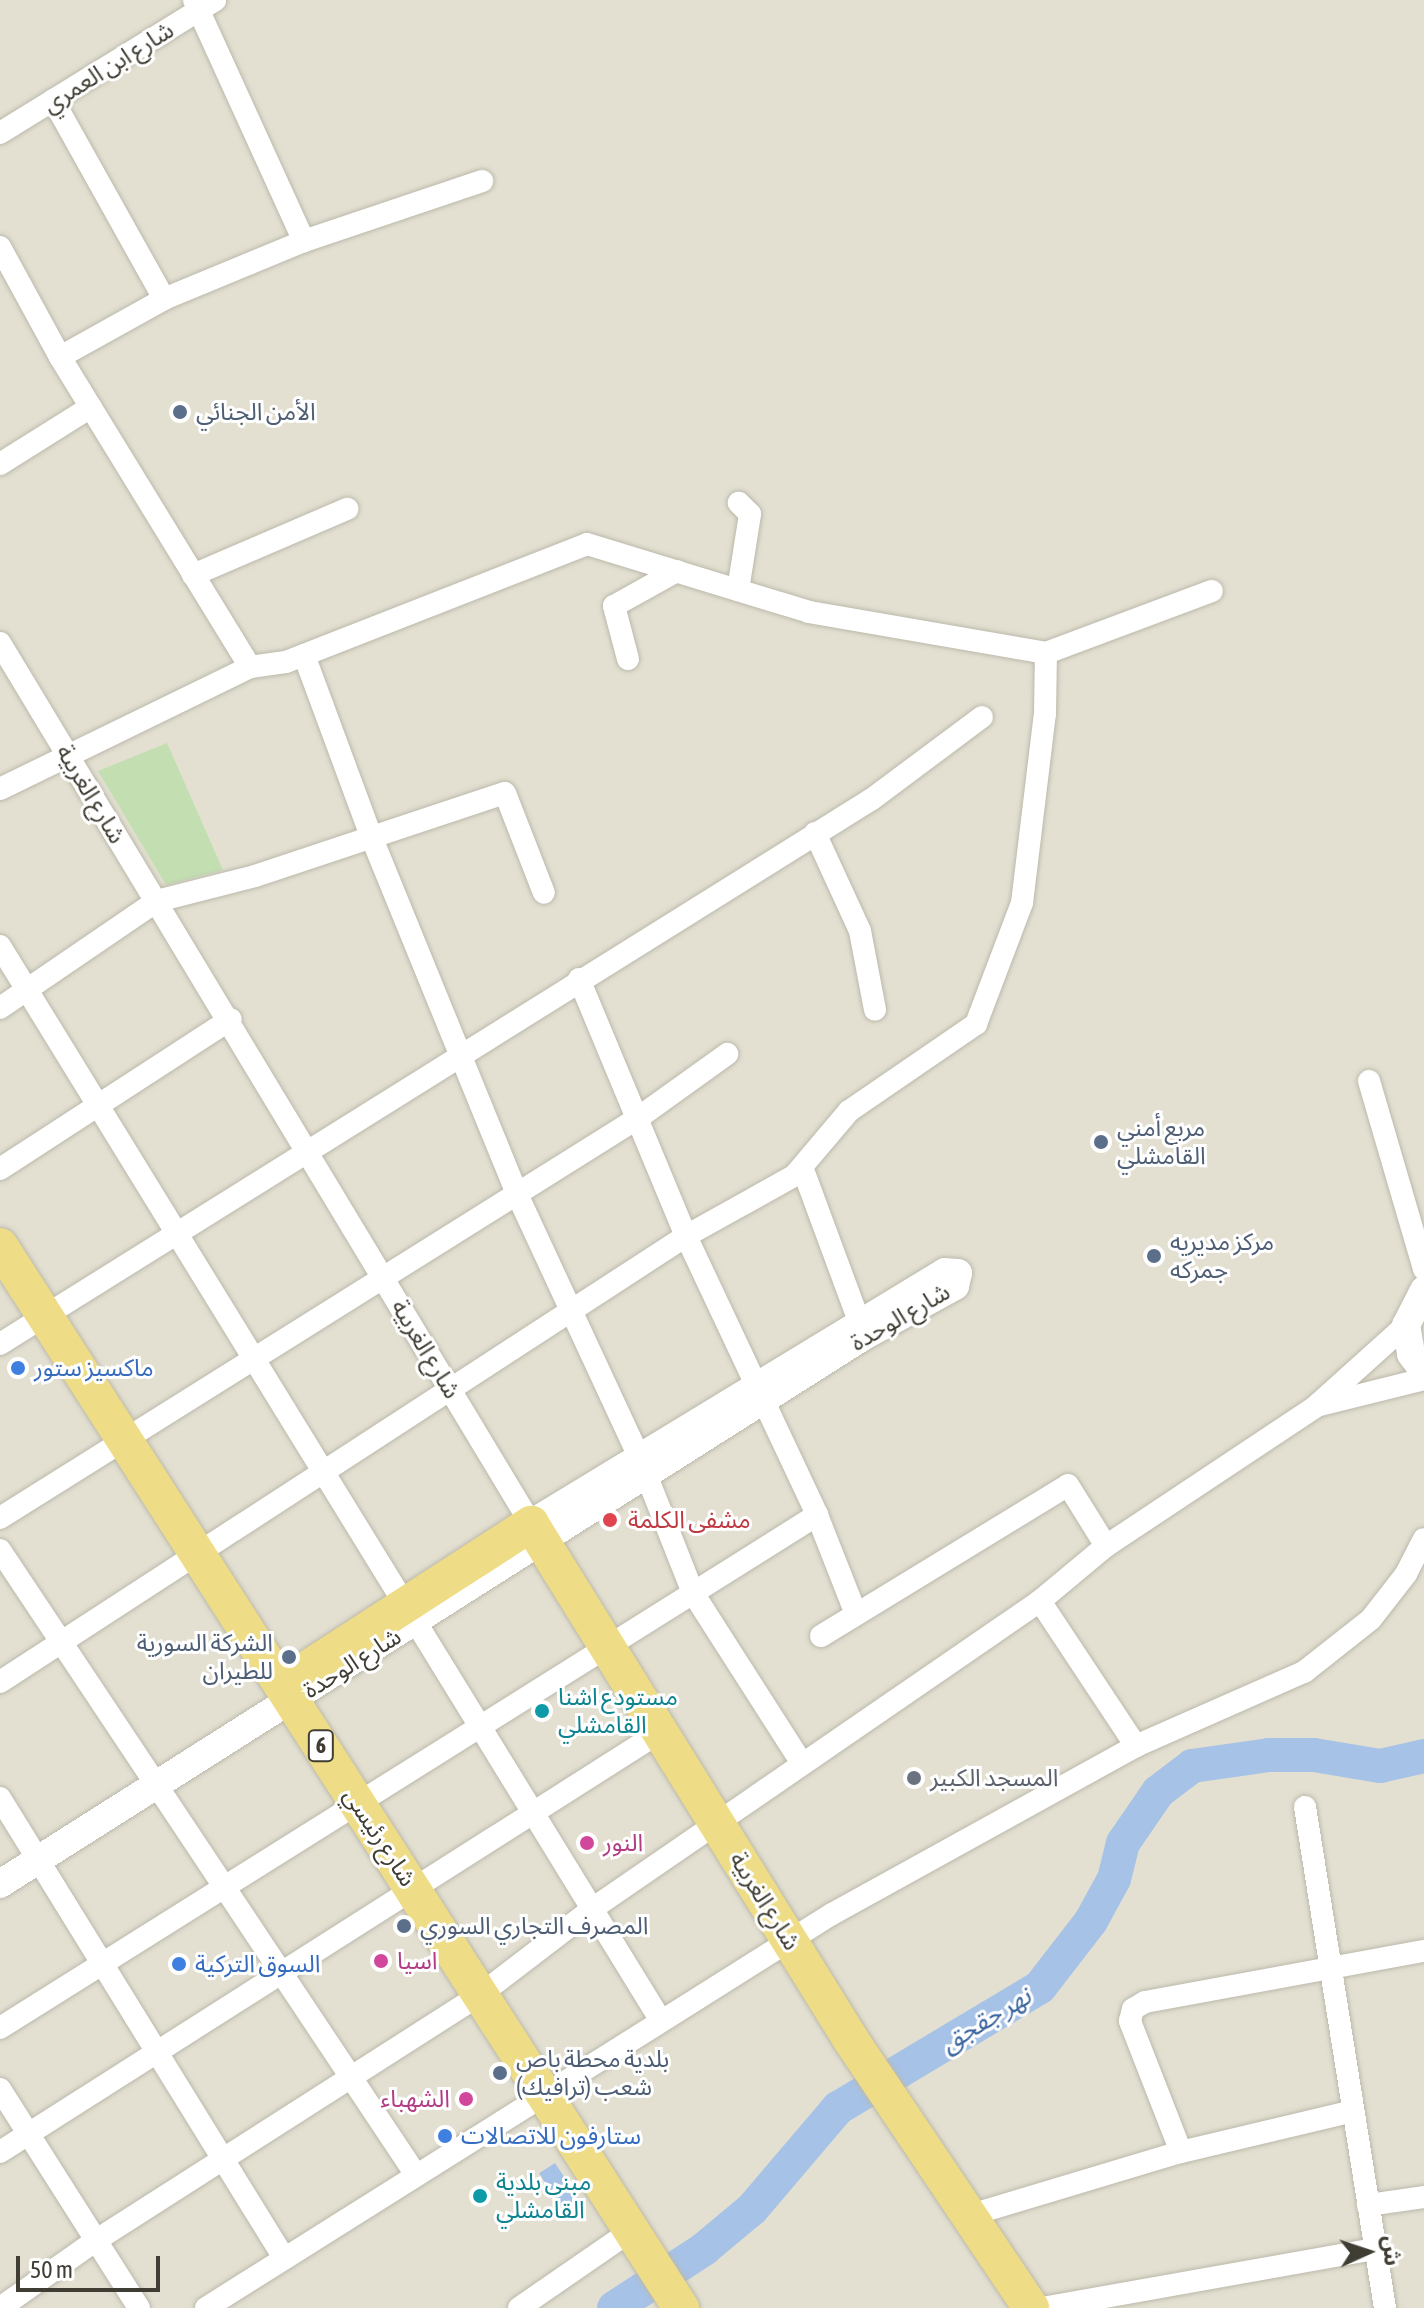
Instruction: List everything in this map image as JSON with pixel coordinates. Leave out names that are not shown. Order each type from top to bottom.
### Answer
[{"type":"highway","name":"شارع رئيسي","points":[[0,1246],[681,2308]]},
{"type":"highway","name":"شارع الوحدة","points":[[287,1693],[536,1533]]},
{"type":"highway","name":"شارع الغربية","points":[[536,1533],[908,2130],[1031,2308]]},
{"type":"street","name":"شارع ابن العمري","points":[[0,133],[203,3]]},
{"type":"street","points":[[203,3],[304,241]]},
{"type":"street","points":[[53,100],[164,299]]},
{"type":"street","points":[[60,357],[164,299],[304,241],[482,181]]},
{"type":"street","points":[[0,247],[60,357],[250,667]]},
{"type":"street","points":[[0,464],[91,407]]},
{"type":"street","points":[[738,590],[750,514],[739,503]]},
{"type":"street","points":[[193,575],[347,509]]},
{"type":"street","points":[[0,789],[69,758],[250,667],[304,655],[587,544],[809,612],[1046,653],[1212,591]]},
{"type":"street","points":[[628,659],[614,606],[677,571]]},
{"type":"street","name":"شارع الغربية","points":[[0,643],[231,1019],[536,1533]]},
{"type":"street","points":[[0,1682],[199,1556],[322,1471],[570,1310],[802,1167],[849,1111],[976,1024],[1022,903],[1045,714],[1046,653]]},
{"type":"street","points":[[304,655],[371,836],[517,1194],[644,1468],[693,1593],[801,1762]]},
{"type":"street","points":[[0,1344],[920,767],[982,717]]},
{"type":"street","points":[[0,1008],[157,901],[255,876],[505,793],[544,893]]},
{"type":"street","points":[[815,833],[860,931],[875,1010]]},
{"type":"street","points":[[0,946],[661,2021]]},
{"type":"street","points":[[579,979],[686,1236],[817,1515],[856,1614]]},
{"type":"street","points":[[0,1169],[231,1019]]},
{"type":"street","points":[[0,1518],[638,1118],[727,1054]]},
{"type":"street","points":[[1369,1081],[1424,1269]]},
{"type":"street","points":[[802,1167],[860,1324]]},
{"type":"street","name":"شارع الوحدة","points":[[536,1533],[760,1397],[955,1286],[958,1273],[949,1269],[860,1324],[760,1397]]},
{"type":"street","points":[[0,2308],[95,2241],[481,1994],[592,1909],[718,1825],[801,1762],[1040,1601],[1106,1546],[1315,1407],[1406,1325],[1424,1290]]},
{"type":"street","points":[[1406,1325],[1411,1354],[1424,1371]]},
{"type":"street","points":[[1315,1407],[1424,1379]]},
{"type":"street","points":[[821,1636],[1068,1485],[1106,1546]]},
{"type":"street","points":[[0,2028],[817,1515]]},
{"type":"street","points":[[206,2308],[789,1940],[1136,1746],[1278,1684],[1328,1656],[1390,1598],[1424,1539]]},
{"type":"street","points":[[0,1550],[416,2175]]},
{"type":"street","points":[[1040,1601],[1136,1746]]},
{"type":"street","name":"شارع الوحدة","points":[[0,1884],[35,1851],[287,1693]]},
{"type":"street","points":[[0,2152],[660,1732]]},
{"type":"street","points":[[0,1798],[284,2258]]},
{"type":"street","points":[[1305,1807],[1385,2308]]},
{"type":"street","name":"شارع الوحدة","points":[[0,1863],[35,1851]]},
{"type":"street","points":[[1181,2152],[1130,2021],[1133,2009],[1145,2002],[1424,1951]]},
{"type":"street","points":[[0,2089],[139,2308]]},
{"type":"street","points":[[967,2216],[1181,2152],[1353,2111]]},
{"type":"street","points":[[1368,2205],[1424,2197]]},
{"type":"street","points":[[519,2308],[637,2238]]},
{"type":"street","points":[[1043,2308],[1375,2249]]},
{"type":"shaded area","points":[[0,0],[1424,0],[1424,2308],[0,2308]]},
{"type":"green space","points":[[167,743],[223,870],[166,885],[98,771]]},
{"type":"water","points":[[555,2163],[578,2199],[562,2209],[539,2173]]},
{"type":"waterway","name":"نهر جقجق","points":[[614,2308],[704,2249],[752,2209],[838,2108],[1040,1987],[1091,1921],[1114,1879],[1123,1843],[1158,1792],[1192,1766],[1269,1755],[1314,1755],[1380,1766],[1424,1756]]},
{"type":"place","name":"الأمن الجنائي","points":[[180,412]]},
{"type":"place","name":"مربع أمني القامشلي","points":[[1101,1142]]},
{"type":"place","name":"مركز مديريه جمركه","points":[[1154,1256]]},
{"type":"place","name":"ماكسيز ستور","points":[[18,1368]]},
{"type":"place","name":"مشفى الكلمة","points":[[610,1520]]},
{"type":"place","name":"الشركة السورية للطيران","points":[[289,1657]]},
{"type":"place","name":"مستودع اشنا القامشلي","points":[[542,1711]]},
{"type":"place","name":"المسجد الكبير","points":[[914,1778]]},
{"type":"place","name":"النور","points":[[587,1843]]},
{"type":"place","name":"المصرف التجاري السوري","points":[[404,1926]]},
{"type":"place","name":"اسيا","points":[[381,1961]]},
{"type":"place","name":"السوق التركية","points":[[179,1964]]},
{"type":"place","name":"بلدية محطة باص شعب (ترافيك)","points":[[500,2073]]},
{"type":"place","name":"الشهباء","points":[[466,2099]]},
{"type":"place","name":"ستارفون للاتصالات","points":[[445,2136]]},
{"type":"place","name":"مبنى بلدية القامشلي","points":[[480,2196]]}]
